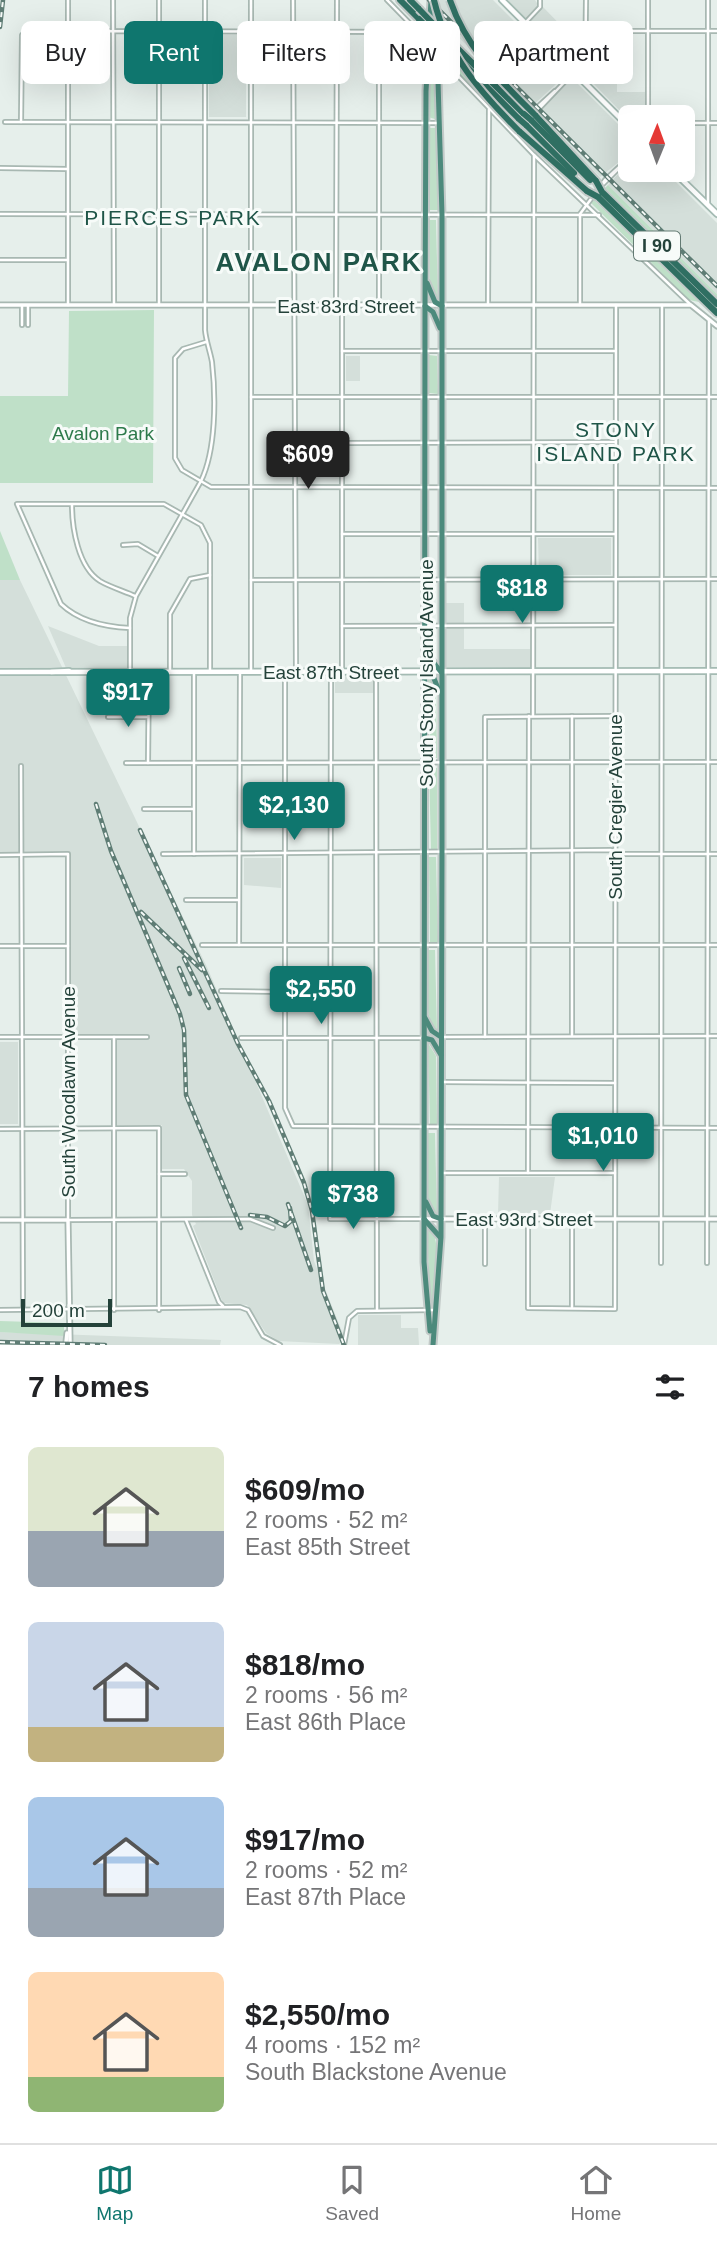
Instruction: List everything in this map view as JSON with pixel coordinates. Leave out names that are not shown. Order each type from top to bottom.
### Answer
[{"type":"highway","name":"I 90","points":[[400,0],[447,47],[522,116],[530,120],[703,300],[715,307]]},
{"type":"highway","name":"I 90","points":[[410,0],[522,116]]},
{"type":"highway","name":"South Stony Island Avenue","points":[[431,21],[433,0]]},
{"type":"highway","name":"South Stony Island Avenue","points":[[433,0],[435,21]]},
{"type":"highway","points":[[433,0],[450,45],[468,76],[516,132],[596,188]]},
{"type":"highway","points":[[450,0],[461,29],[477,55],[530,120],[596,188]]},
{"type":"highway","name":"South Stony Island Avenue","points":[[427,84],[424,1038],[427,1310],[431,1345]]},
{"type":"highway","name":"South Stony Island Avenue","points":[[431,1345],[441,1219],[440,84]]},
{"type":"highway","name":"I 90","points":[[596,188],[715,307]]},
{"type":"highway","points":[[425,279],[435,302],[442,306]]},
{"type":"highway","points":[[425,306],[433,312],[442,330]]},
{"type":"highway","points":[[425,652],[441,671]]},
{"type":"highway","points":[[425,671],[433,676],[441,696]]},
{"type":"highway","points":[[424,1015],[432,1031],[441,1037]]},
{"type":"highway","points":[[424,1038],[432,1040],[441,1055]]},
{"type":"highway","points":[[425,1201],[433,1216],[441,1219]]},
{"type":"highway","points":[[425,1219],[440,1237]]},
{"type":"main road","points":[[502,0],[523,21]]},
{"type":"main road","points":[[586,84],[618,116]]},
{"type":"main road","points":[[684,182],[717,214]]},
{"type":"main road","name":"East 87th Street","points":[[0,672],[717,671]]},
{"type":"street","points":[[68,0],[68,21]]},
{"type":"street","points":[[113,0],[114,306]]},
{"type":"street","points":[[159,0],[159,21]]},
{"type":"street","points":[[205,0],[205,21]]},
{"type":"street","points":[[251,0],[251,21]]},
{"type":"street","points":[[293,0],[293,21]]},
{"type":"street","points":[[337,0],[337,21]]},
{"type":"street","points":[[387,0],[407,21]]},
{"type":"street","points":[[527,21],[540,7],[540,0]]},
{"type":"street","points":[[586,0],[586,21]]},
{"type":"street","points":[[648,0],[648,105]]},
{"type":"street","points":[[708,0],[708,206]]},
{"type":"street","points":[[110,31],[124,31]]},
{"type":"street","points":[[633,31],[717,32]]},
{"type":"street","points":[[460,80],[516,132],[534,155],[691,305],[717,326]]},
{"type":"street","points":[[21,84],[21,122]]},
{"type":"street","points":[[68,84],[68,306]]},
{"type":"street","points":[[159,84],[159,305]]},
{"type":"street","points":[[130,672],[130,628],[136,596],[201,481],[212,446],[212,363],[206,342],[205,305],[205,84]]},
{"type":"street","points":[[251,84],[251,672]]},
{"type":"street","points":[[293,84],[296,672]]},
{"type":"street","points":[[336,84],[336,302],[342,310],[342,672]]},
{"type":"street","points":[[379,84],[379,306]]},
{"type":"street","points":[[516,132],[562,84]]},
{"type":"street","points":[[488,306],[489,109]]},
{"type":"street","points":[[5,122],[441,123]]},
{"type":"street","points":[[695,123],[717,123]]},
{"type":"street","points":[[528,1173],[528,762],[534,671],[534,155]]},
{"type":"street","points":[[0,168],[68,169]]},
{"type":"street","points":[[580,306],[580,214],[596,188],[618,168]]},
{"type":"street","points":[[0,214],[599,215]]},
{"type":"street","points":[[0,260],[68,260]]},
{"type":"street","name":"East 83rd Street","points":[[0,305],[691,305]]},
{"type":"street","name":"South Cregier Avenue","points":[[572,1308],[615,1309],[616,305]]},
{"type":"street","points":[[661,1263],[662,305]]},
{"type":"street","points":[[22,306],[22,325]]},
{"type":"street","points":[[28,306],[28,325]]},
{"type":"street","points":[[707,1263],[706,671],[709,319]]},
{"type":"street","points":[[206,342],[183,349],[174,362],[175,458],[182,470],[222,489],[717,488]]},
{"type":"street","points":[[342,351],[616,351]]},
{"type":"street","points":[[251,397],[717,397]]},
{"type":"street","points":[[342,443],[615,442]]},
{"type":"street","points":[[130,628],[102,625],[74,614],[61,604],[18,504],[164,505],[201,525],[208,535],[210,672]]},
{"type":"street","points":[[72,505],[73,532],[89,569],[101,582],[136,596]]},
{"type":"street","points":[[342,534],[615,534]]},
{"type":"street","points":[[122,545],[138,544],[158,556]]},
{"type":"street","points":[[170,672],[172,608],[190,579],[209,575]]},
{"type":"street","points":[[251,580],[717,579]]},
{"type":"street","points":[[342,626],[615,625]]},
{"type":"street","points":[[148,763],[149,672]]},
{"type":"street","points":[[194,672],[194,853]]},
{"type":"street","points":[[239,945],[240,672]]},
{"type":"street","points":[[285,672],[285,1108],[293,1126],[717,1128]]},
{"type":"street","points":[[330,1128],[331,672]]},
{"type":"street","points":[[376,672],[377,1310]]},
{"type":"street","points":[[485,1037],[485,716],[615,716]]},
{"type":"street","points":[[572,716],[572,1037]]},
{"type":"street","points":[[108,717],[149,717]]},
{"type":"street","points":[[126,763],[717,762]]},
{"type":"street","points":[[21,766],[23,1310]]},
{"type":"street","points":[[144,809],[193,808]]},
{"type":"street","points":[[163,854],[572,850],[717,854]]},
{"type":"street","name":"South Woodlawn Avenue","points":[[22,855],[68,854],[68,1342]]},
{"type":"street","points":[[0,855],[22,855]]},
{"type":"street","points":[[186,900],[239,900]]},
{"type":"street","points":[[202,946],[717,945]]},
{"type":"street","points":[[0,946],[68,946]]},
{"type":"street","points":[[221,991],[285,992]]},
{"type":"street","points":[[241,1038],[717,1036]]},
{"type":"street","points":[[0,1037],[147,1037]]},
{"type":"street","points":[[114,1037],[114,1310]]},
{"type":"street","points":[[441,1082],[615,1083]]},
{"type":"street","points":[[0,1129],[159,1128],[159,1310]]},
{"type":"street","name":"East 93rd Street","points":[[330,1128],[330,1219],[717,1219]]},
{"type":"street","points":[[441,1173],[615,1173]]},
{"type":"street","points":[[159,1174],[185,1174]]},
{"type":"street","points":[[0,1220],[250,1219],[273,1228]]},
{"type":"street","points":[[485,1219],[485,1264]]},
{"type":"street","points":[[528,1219],[528,1308],[572,1308],[572,1219]]},
{"type":"street","points":[[186,1220],[219,1302],[224,1306],[248,1310],[263,1336],[280,1345]]},
{"type":"street","points":[[0,1310],[214,1310],[224,1306]]},
{"type":"street","points":[[344,1345],[350,1315],[357,1311],[435,1310]]},
{"type":"shaded area","points":[[440,0],[493,0],[514,21],[474,21],[474,53],[460,39],[460,21],[440,19]]},
{"type":"shaded area","points":[[507,0],[535,0],[539,6],[526,19]]},
{"type":"shaded area","points":[[542,6],[557,21],[529,21]]},
{"type":"shaded area","points":[[223,35],[237,35],[237,84],[246,84],[246,117],[209,117],[209,84],[223,84]]},
{"type":"shaded area","points":[[506,84],[556,84],[530,108]]},
{"type":"shaded area","points":[[565,84],[578,84],[618,124],[618,163],[600,177],[537,114]]},
{"type":"shaded area","points":[[594,84],[617,84],[617,92],[645,92],[645,105],[618,105],[618,109]]},
{"type":"shaded area","points":[[618,174],[618,182],[676,182],[717,223],[717,294],[608,185]]},
{"type":"shaded area","points":[[346,356],[360,356],[360,381],[346,381]]},
{"type":"shaded area","points":[[538,538],[611,538],[611,575],[539,575]]},
{"type":"shaded area","points":[[0,580],[20,580],[207,967],[308,1205],[314,1261],[345,1339],[339,1344],[278,1341],[266,1333],[247,1305],[223,1303],[193,1226],[196,1224],[192,1215],[192,1181],[184,1169],[161,1169],[162,1125],[115,1125],[116,1035],[71,1035],[69,855],[0,856]]},
{"type":"shaded area","points":[[445,603],[464,603],[464,649],[530,649],[530,668],[445,667]]},
{"type":"shaded area","points":[[48,626],[99,646],[129,646],[129,668],[66,668]]},
{"type":"shaded area","points":[[335,675],[373,675],[373,693],[335,693]]},
{"type":"shaded area","points":[[244,858],[281,858],[281,888],[244,885]]},
{"type":"shaded area","points":[[0,1042],[18,1042],[18,1124],[0,1124]]},
{"type":"shaded area","points":[[499,1177],[555,1177],[550,1214],[498,1214]]},
{"type":"shaded area","points":[[358,1315],[401,1315],[401,1328],[418,1328],[419,1345],[358,1345]]},
{"type":"shaded area","points":[[0,1332],[221,1340],[220,1345],[0,1345]]},
{"type":"green space","points":[[460,65],[474,79],[474,84],[479,84],[517,122],[511,127],[460,77]]},
{"type":"green space","points":[[430,84],[436,84],[435,119],[428,117]]},
{"type":"green space","points":[[429,128],[436,128],[438,210],[430,210]]},
{"type":"green space","points":[[608,185],[717,294],[717,299],[605,188]]},
{"type":"green space","points":[[594,200],[699,302],[689,300],[591,203]]},
{"type":"green space","points":[[429,220],[436,220],[438,301],[430,282]]},
{"type":"green space","name":"Avalon Park","points":[[154,310],[153,483],[0,483],[0,396],[68,396],[69,311]]},
{"type":"green space","points":[[429,355],[437,356],[438,394],[429,393]]},
{"type":"green space","points":[[0,531],[20,580],[0,580]]},
{"type":"green space","points":[[428,677],[432,677],[436,688],[437,758],[430,759]]},
{"type":"green space","points":[[429,767],[437,768],[437,849],[431,849]]},
{"type":"green space","points":[[429,857],[436,857],[438,943],[430,943]]},
{"type":"green space","points":[[427,950],[435,950],[437,1031],[428,1006]]},
{"type":"green space","points":[[428,1043],[436,1056],[437,1124],[430,1125]]},
{"type":"green space","points":[[428,1133],[435,1133],[437,1215],[428,1201]]},
{"type":"green space","points":[[427,1226],[431,1226],[437,1255],[433,1306],[430,1306]]},
{"type":"green space","points":[[0,1321],[64,1323],[64,1336],[0,1332]]},
{"type":"railway","points":[[0,27],[3,0]]},
{"type":"railway","points":[[429,0],[717,286]]},
{"type":"railway","points":[[96,804],[111,851],[180,1014],[184,1030],[186,1095],[241,1228]]},
{"type":"railway","points":[[140,830],[238,1044],[269,1101],[304,1183],[312,1211],[323,1291],[344,1345]]},
{"type":"railway","points":[[141,912],[202,970]]},
{"type":"railway","points":[[184,958],[209,1008]]},
{"type":"railway","points":[[179,968],[190,994]]},
{"type":"railway","points":[[288,1204],[311,1270]]},
{"type":"railway","points":[[250,1215],[267,1217],[285,1226],[291,1221],[290,1208]]},
{"type":"railway","points":[[0,1342],[105,1345]]},
{"type":"district","name":"PIERCES PARK","points":[[173,218]]},
{"type":"district","name":"AVALON PARK","points":[[319,262]]},
{"type":"district","name":"STONY ISLAND PARK","points":[[616,442]]}]
